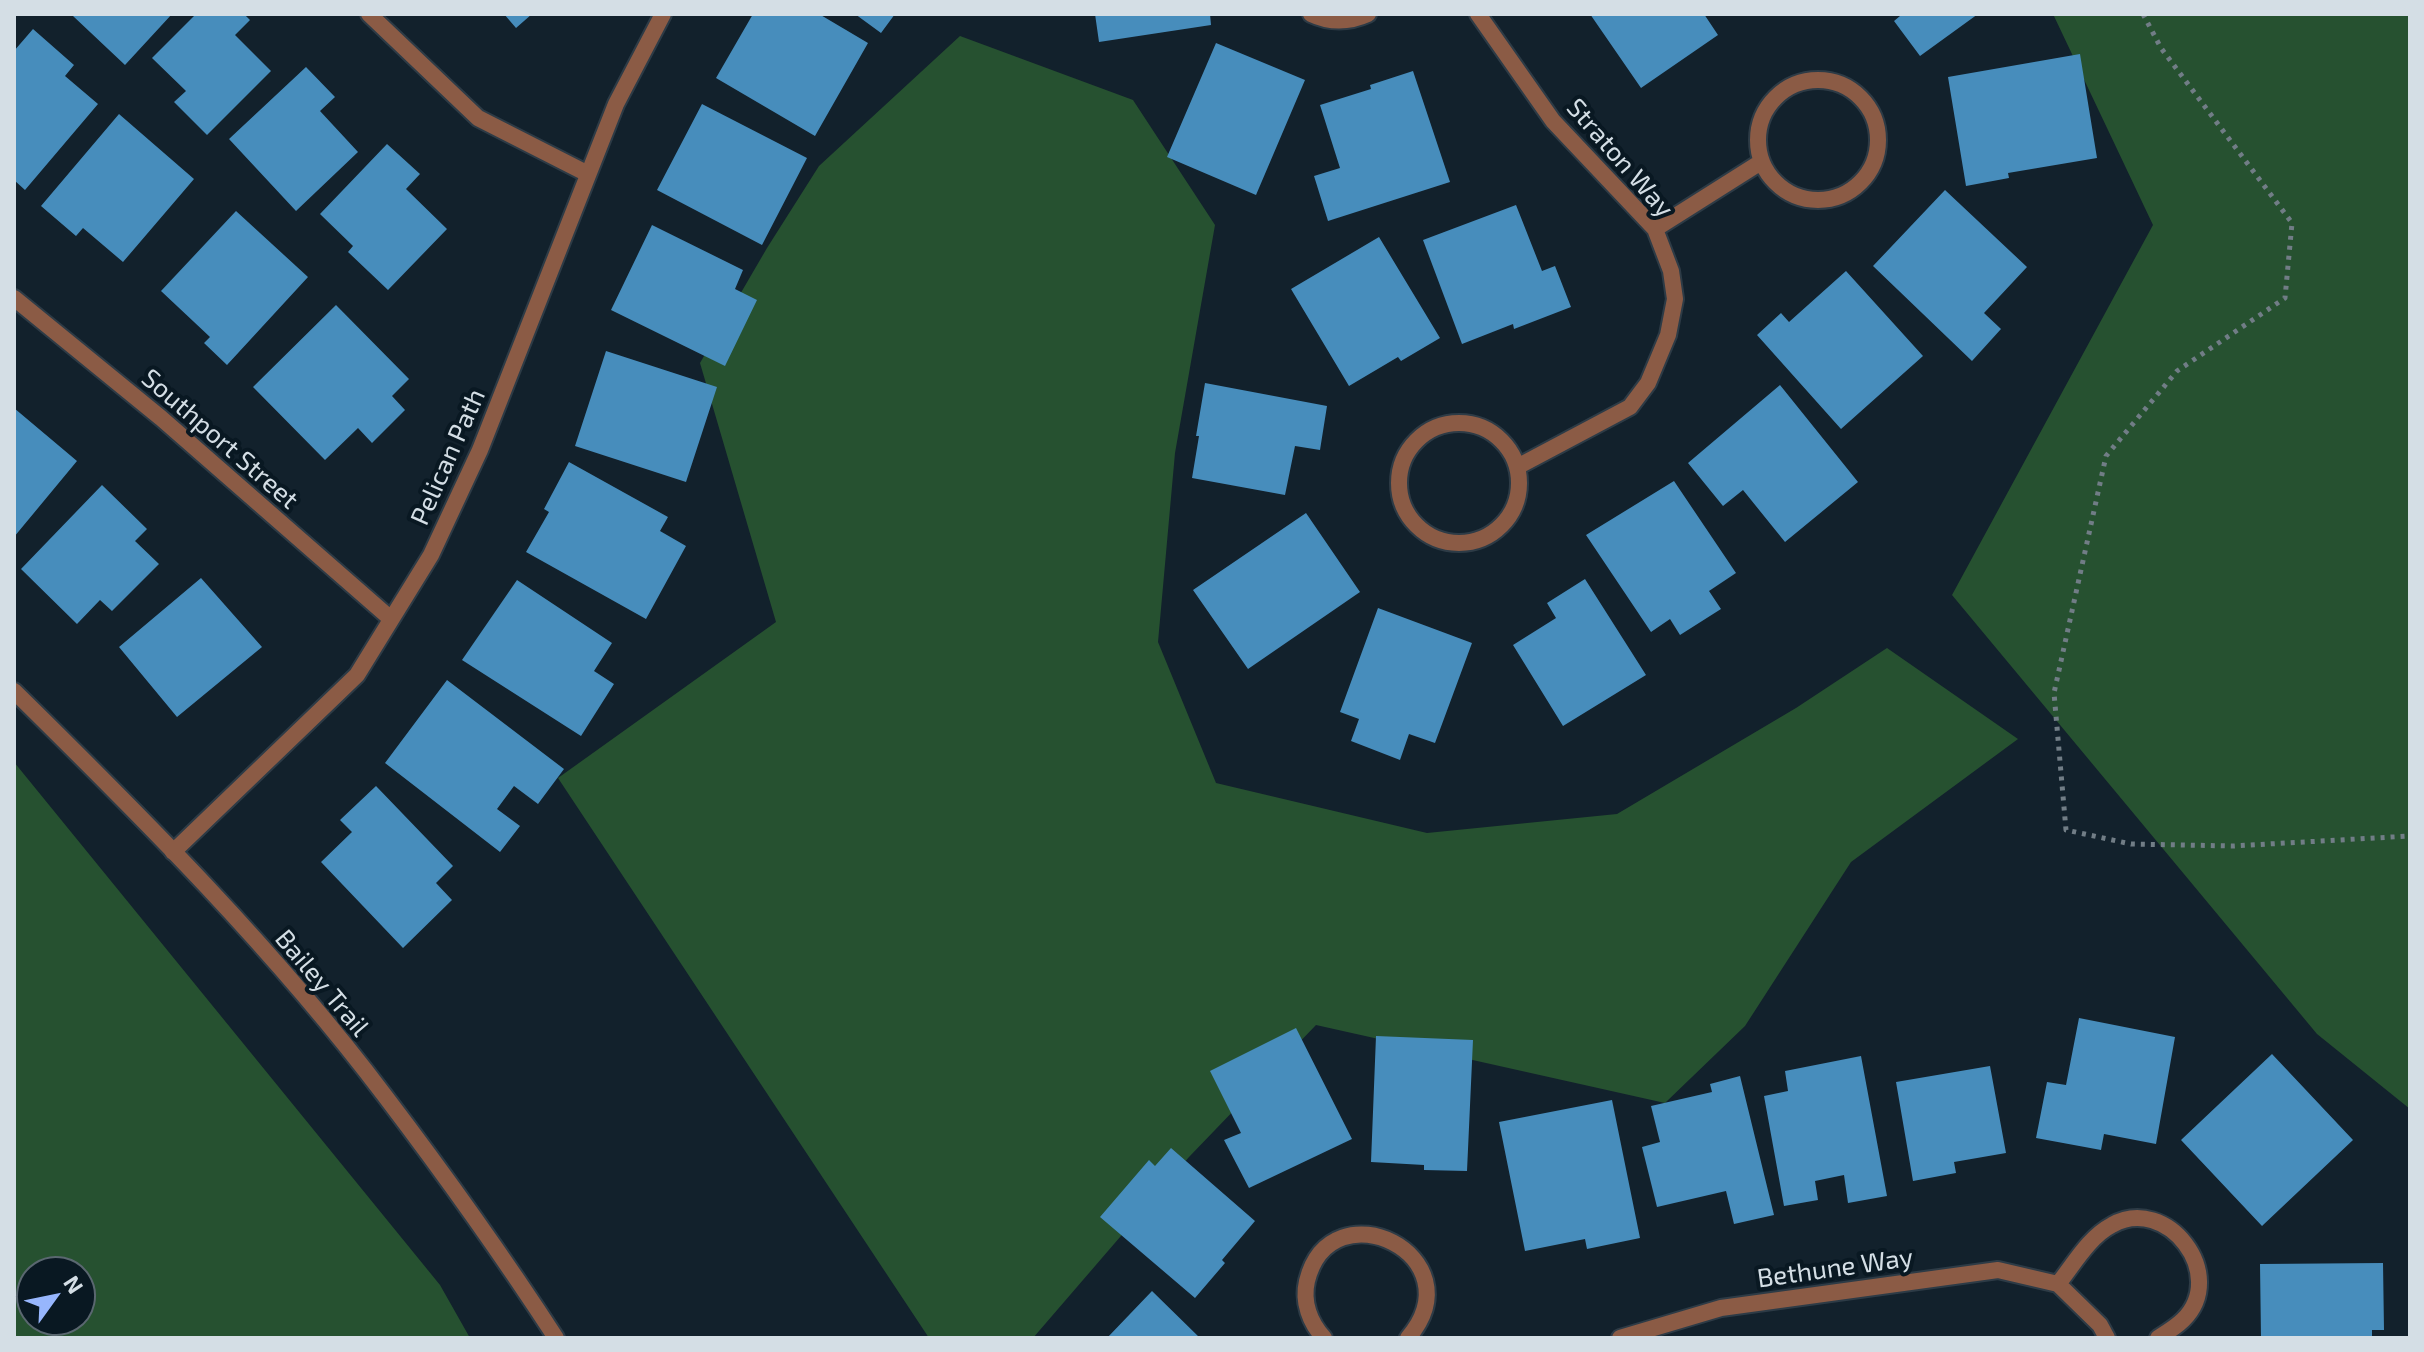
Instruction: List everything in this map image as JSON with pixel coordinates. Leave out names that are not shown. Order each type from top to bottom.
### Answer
[{"type":"street","points":[[369,14],[478,118],[588,174]]},
{"type":"street","name":"Pelican Path","points":[[173,852],[357,675],[431,555],[480,450],[616,104],[663,14]]},
{"type":"street","points":[[1311,14],[1331,21],[1347,21],[1368,14]]},
{"type":"street","name":"Straton Way","points":[[1478,14],[1553,121],[1655,229],[1671,271],[1675,299],[1668,335],[1648,383],[1630,407],[1517,467]]},
{"type":"street","points":[[1803,80],[1829,81],[1853,90],[1865,102],[1873,117],[1878,134],[1877,151],[1871,167],[1848,192],[1815,200],[1798,196],[1777,183],[1761,162],[1758,128],[1764,112],[1787,87],[1803,80]]},
{"type":"street","points":[[1655,229],[1761,162]]},
{"type":"street","name":"Southport Street","points":[[14,298],[161,418],[391,619]]},
{"type":"street","points":[[1460,423],[1479,426],[1496,436],[1509,450],[1517,467],[1520,482],[1512,512],[1492,534],[1478,540],[1463,544],[1434,538],[1420,530],[1402,502],[1399,483],[1402,464],[1411,447],[1425,434],[1442,426],[1460,423]]},
{"type":"street","name":"Bailey Trail","points":[[14,691],[130,805],[278,966],[384,1094],[506,1262],[556,1338]]},
{"type":"street","points":[[2107,1338],[2100,1325],[2058,1284],[2100,1232],[2112,1224],[2132,1219],[2151,1220],[2175,1230],[2190,1247],[2199,1282],[2196,1298],[2183,1321],[2158,1338]]},
{"type":"street","points":[[1324,1338],[1312,1320],[1306,1302],[1306,1283],[1324,1251],[1339,1240],[1364,1235],[1390,1239],[1416,1261],[1423,1277],[1426,1294],[1424,1311],[1417,1328],[1408,1338]]},
{"type":"street","name":"Bethune Way","points":[[1620,1338],[1721,1308],[1998,1270],[2058,1284]]},
{"type":"path","points":[[2143,14],[2161,48],[2292,223],[2285,298],[2177,371],[2106,456],[2054,693],[2066,830],[2131,844],[2218,846],[2410,836]]},
{"type":"green space","points":[[2053,14],[2410,14],[2410,1109],[2317,1034],[1952,595],[2153,225]]},
{"type":"green space","points":[[960,36],[1133,100],[1215,225],[1175,453],[1158,642],[1216,783],[1427,833],[1617,814],[1796,708],[1887,648],[2018,739],[1851,862],[1745,1026],[1665,1103],[1316,1025],[1189,1157],[1033,1338],[929,1338],[558,778],[776,622],[700,363],[819,166]]},
{"type":"green space","points":[[14,762],[440,1285],[470,1338],[14,1338]]},
{"type":"building","points":[[172,14],[125,65],[73,16]]},
{"type":"building","points":[[196,14],[244,14],[250,20],[235,35],[271,71],[207,135],[174,102],[186,91],[152,58]]},
{"type":"building","points":[[504,14],[532,14],[516,28]]},
{"type":"building","points":[[753,14],[819,14],[868,43],[815,136],[716,78]]},
{"type":"building","points":[[855,14],[895,14],[881,33]]},
{"type":"building","points":[[1095,14],[1210,14],[1211,25],[1099,42]]},
{"type":"building","points":[[1590,14],[1704,14],[1718,35],[1641,88]]},
{"type":"building","points":[[1899,14],[1978,14],[1920,56],[1894,21]]},
{"type":"building","points":[[33,29],[74,65],[65,76],[98,104],[25,190],[14,180],[14,51]]},
{"type":"building","points":[[1216,43],[1305,80],[1256,195],[1167,157]]},
{"type":"building","points":[[2080,54],[2097,158],[2008,173],[2009,178],[1966,186],[1948,77]]},
{"type":"building","points":[[306,67],[335,97],[320,111],[358,152],[296,211],[229,139]]},
{"type":"building","points":[[1413,71],[1450,182],[1328,221],[1314,176],[1340,168],[1320,105],[1371,89],[1370,85]]},
{"type":"building","points":[[702,104],[807,158],[762,245],[657,190]]},
{"type":"building","points":[[119,114],[194,179],[123,262],[83,228],[76,236],[41,206]]},
{"type":"building","points":[[387,144],[420,174],[406,189],[447,229],[388,290],[348,252],[353,246],[320,214]]},
{"type":"building","points":[[1945,190],[2027,267],[1984,313],[2001,329],[1972,361],[1873,266]]},
{"type":"building","points":[[1516,205],[1542,271],[1555,266],[1571,307],[1514,329],[1513,324],[1462,344],[1423,240]]},
{"type":"building","points":[[236,211],[308,277],[227,365],[204,343],[210,337],[161,291]]},
{"type":"building","points":[[652,225],[743,270],[735,289],[757,300],[725,366],[611,310]]},
{"type":"building","points":[[1379,237],[1440,338],[1401,361],[1398,357],[1349,386],[1291,289]]},
{"type":"building","points":[[1846,271],[1923,356],[1841,429],[1757,335],[1781,313],[1789,322]]},
{"type":"building","points":[[336,305],[409,379],[392,396],[405,410],[372,443],[358,428],[325,460],[253,387]]},
{"type":"building","points":[[606,351],[717,387],[686,482],[575,446]]},
{"type":"building","points":[[1205,383],[1327,406],[1320,450],[1295,446],[1285,495],[1192,478]]},
{"type":"building","points":[[1780,385],[1858,482],[1785,542],[1743,490],[1723,506],[1688,463]]},
{"type":"building","points":[[14,408],[77,461],[14,537]]},
{"type":"building","points":[[569,462],[668,517],[660,531],[686,546],[646,619],[526,552],[549,512],[544,509]]},
{"type":"building","points":[[1674,481],[1736,573],[1709,591],[1721,609],[1680,635],[1670,619],[1651,632],[1586,535]]},
{"type":"building","points":[[102,485],[147,529],[135,541],[159,564],[112,611],[100,600],[77,624],[21,569]]},
{"type":"building","points":[[1306,513],[1360,592],[1248,669],[1193,590]]},
{"type":"building","points":[[201,578],[262,647],[177,717],[119,647]]},
{"type":"building","points":[[1585,579],[1646,675],[1563,726],[1513,645],[1556,618],[1547,603]]},
{"type":"building","points":[[517,580],[612,643],[594,671],[614,684],[581,736],[462,660]]},
{"type":"building","points":[[1378,608],[1472,643],[1435,743],[1409,734],[1400,760],[1351,741],[1359,719],[1340,712]]},
{"type":"building","points":[[447,680],[564,769],[538,804],[514,786],[497,809],[520,826],[500,852],[385,763]]},
{"type":"building","points":[[376,786],[453,866],[436,883],[452,900],[403,948],[321,862],[352,832],[340,820]]},
{"type":"building","points":[[2079,1018],[2175,1037],[2156,1144],[2104,1134],[2101,1150],[2036,1138],[2047,1082],[2066,1085]]},
{"type":"building","points":[[1296,1028],[1352,1139],[1249,1188],[1224,1140],[1241,1133],[1210,1071]]},
{"type":"building","points":[[1376,1036],[1473,1040],[1467,1171],[1424,1170],[1424,1165],[1371,1162]]},
{"type":"building","points":[[2272,1054],[2353,1140],[2262,1226],[2181,1140]]},
{"type":"building","points":[[1861,1056],[1887,1196],[1848,1203],[1844,1175],[1815,1181],[1818,1200],[1784,1206],[1764,1096],[1788,1091],[1785,1071]]},
{"type":"building","points":[[1990,1066],[2006,1153],[1954,1162],[1956,1173],[1913,1181],[1896,1082]]},
{"type":"building","points":[[1740,1076],[1774,1215],[1734,1224],[1726,1191],[1657,1207],[1642,1147],[1660,1142],[1651,1106],[1712,1092],[1710,1084]]},
{"type":"building","points":[[1612,1100],[1640,1238],[1587,1249],[1585,1239],[1525,1251],[1499,1122]]},
{"type":"building","points":[[1171,1148],[1255,1221],[1195,1298],[1100,1217],[1149,1160],[1155,1166]]},
{"type":"building","points":[[2383,1263],[2384,1330],[2372,1330],[2372,1338],[2261,1338],[2260,1264]]},
{"type":"building","points":[[1152,1291],[1200,1338],[1107,1338]]}]
